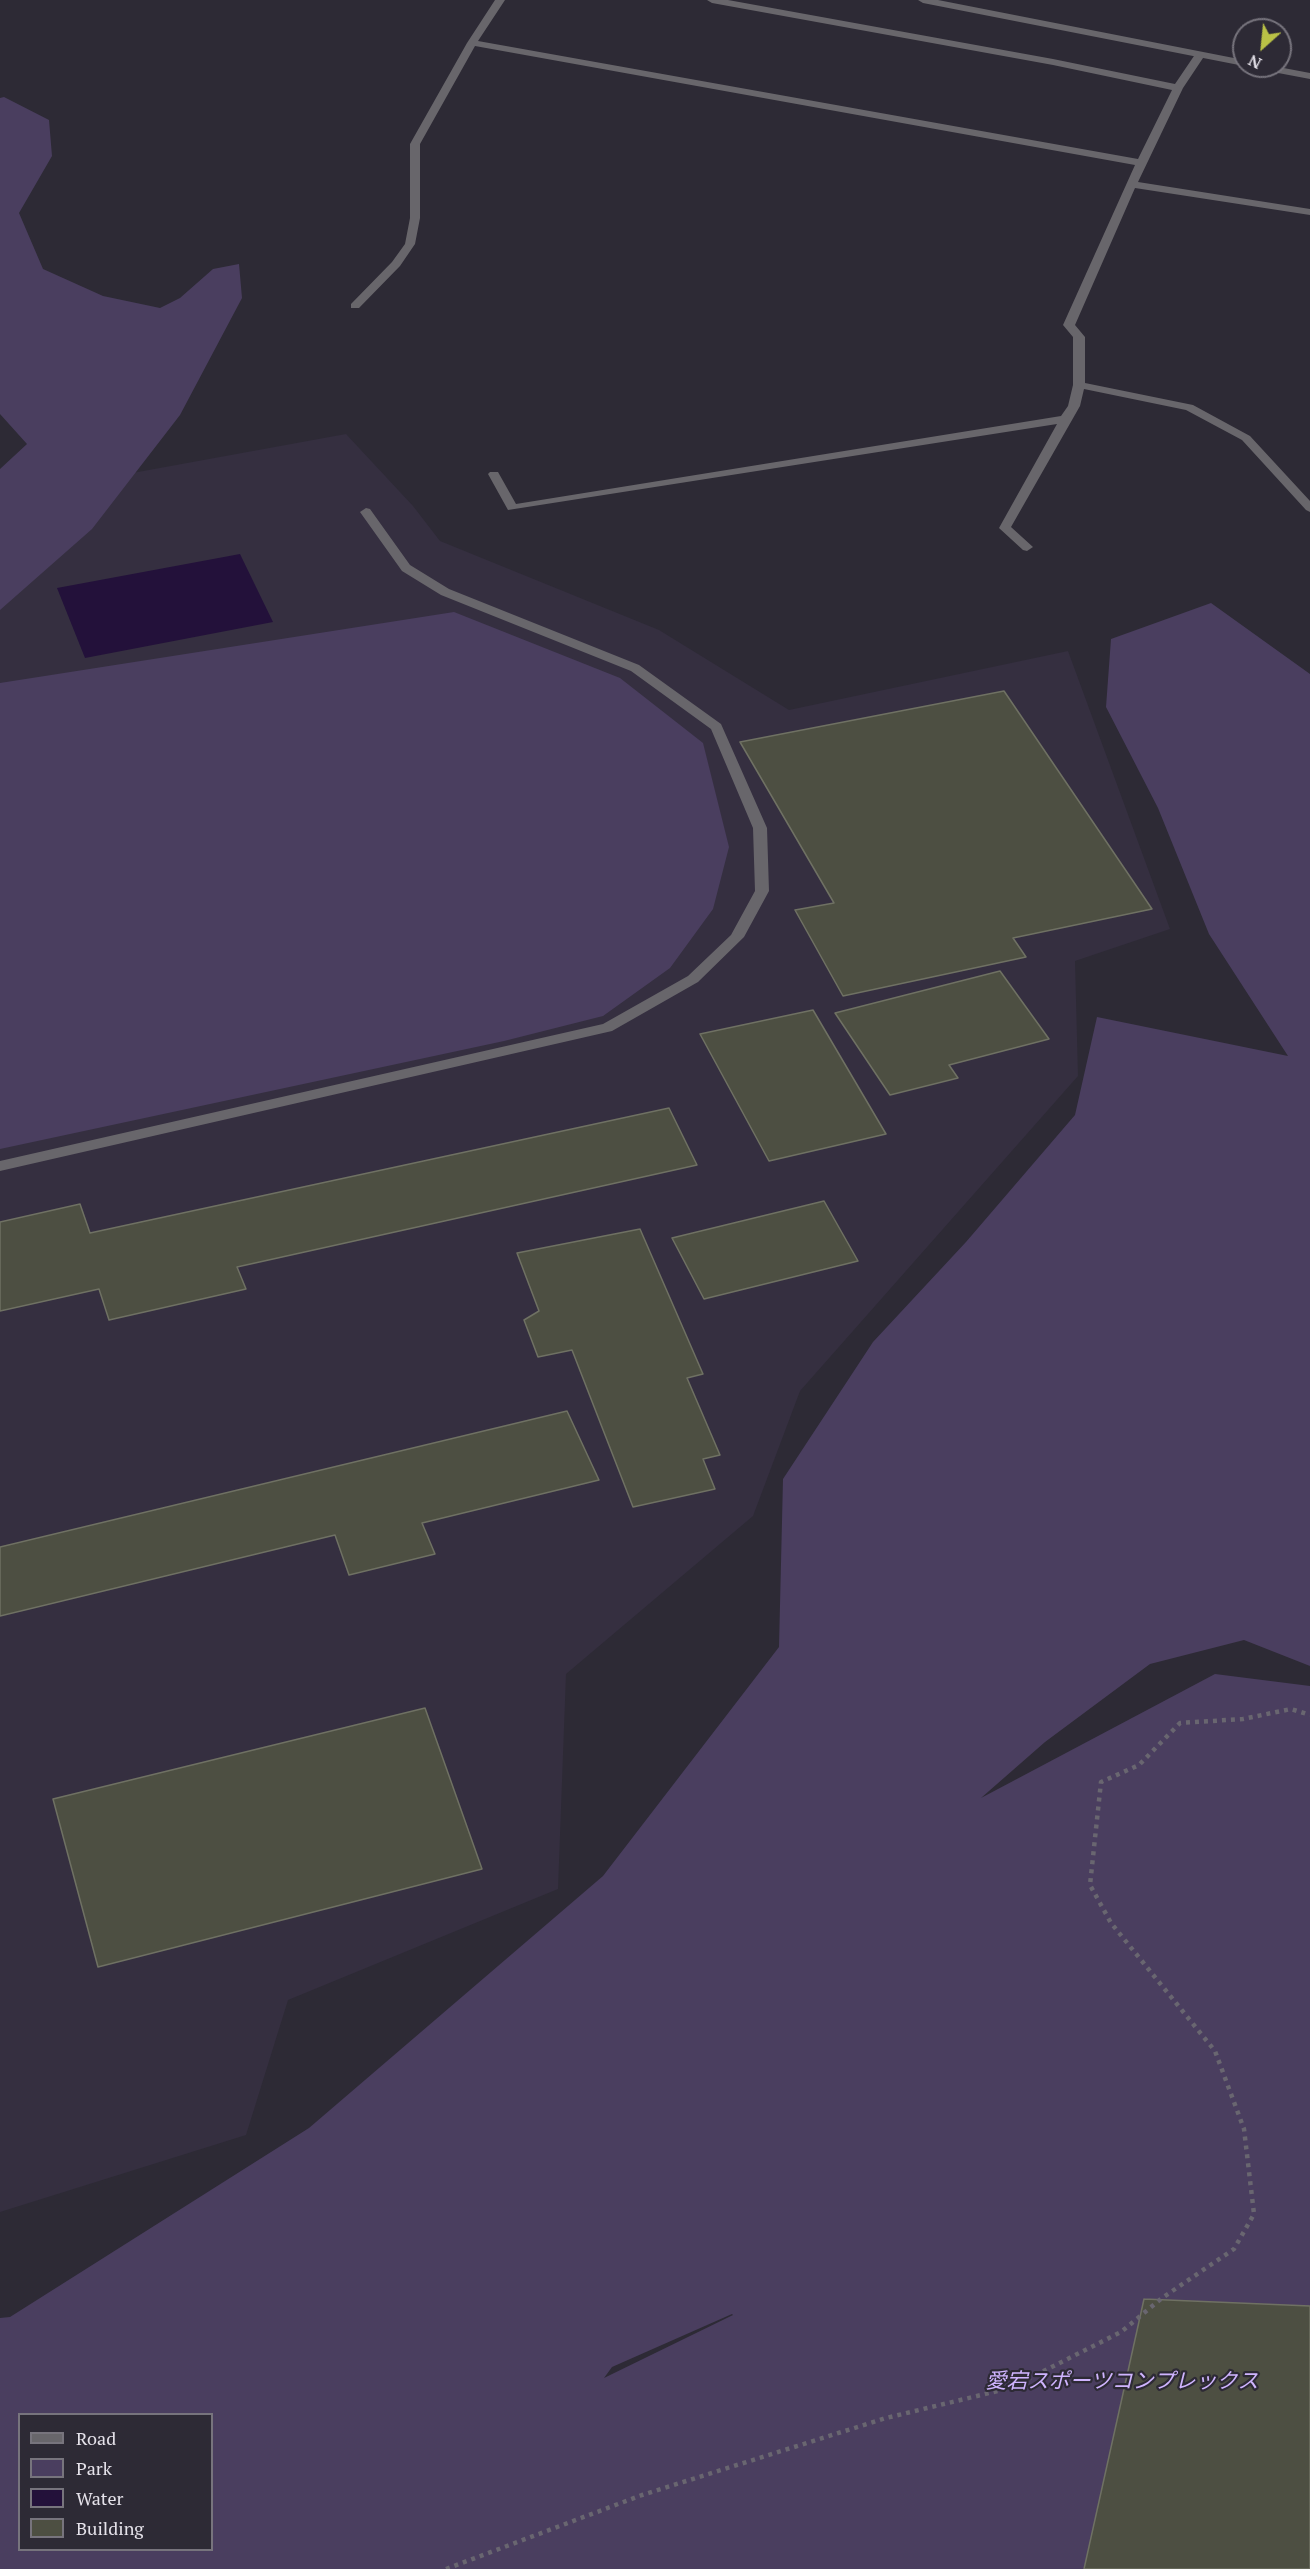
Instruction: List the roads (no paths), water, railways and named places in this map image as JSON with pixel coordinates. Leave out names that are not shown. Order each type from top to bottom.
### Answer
[{"type":"street","points":[[355,306],[396,264],[410,243],[415,218],[415,144],[472,43],[500,0]]},
{"type":"street","points":[[712,0],[1053,62],[1178,88]]},
{"type":"street","points":[[923,0],[1232,61]]},
{"type":"street","points":[[472,43],[1141,163]]},
{"type":"street","points":[[1026,547],[1005,528],[1074,406],[1079,385],[1079,338],[1069,326],[1141,163],[1178,88],[1200,55]]},
{"type":"street","points":[[1292,73],[1310,76]]},
{"type":"street","points":[[1131,184],[1310,212]]},
{"type":"street","points":[[1079,385],[1189,407],[1245,438],[1310,508]]},
{"type":"street","points":[[494,474],[513,508],[1065,419]]},
{"type":"street","points":[[0,1166],[607,1028],[693,979],[737,937],[762,891],[760,828],[717,727],[635,668],[445,592],[406,568],[366,512]]},
{"type":"water","points":[[240,554],[273,622],[85,658],[57,588]]},
{"type":"park label","name":"愛宕スポーツコンプレックス","points":[[1122,2382]]}]
